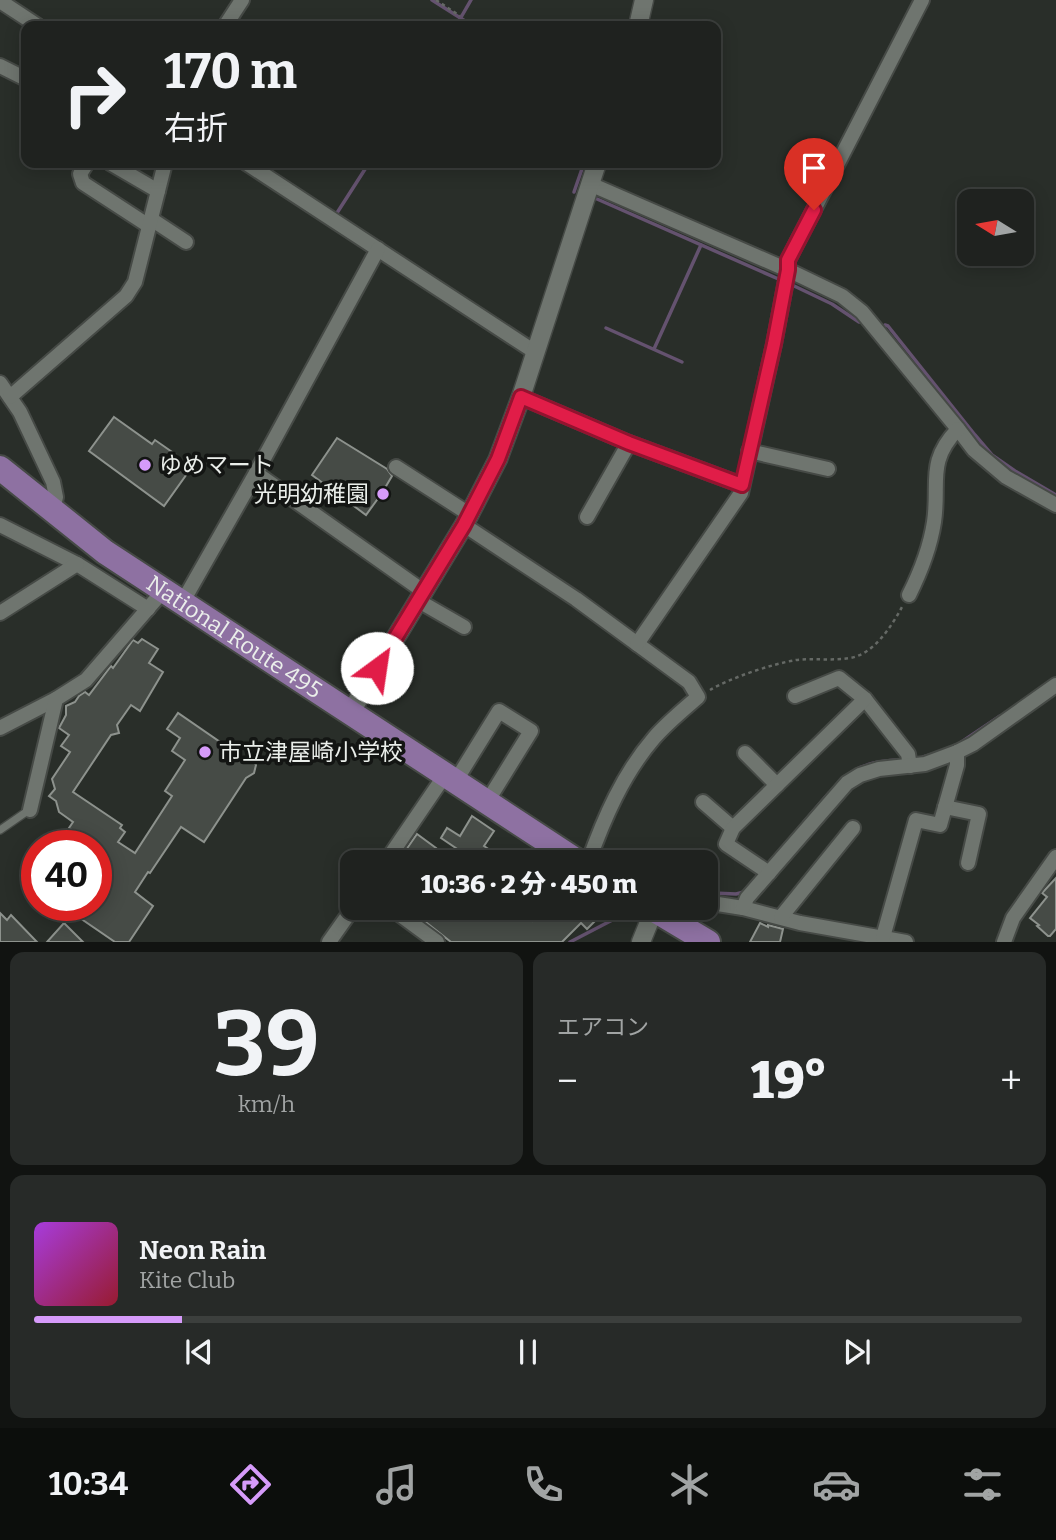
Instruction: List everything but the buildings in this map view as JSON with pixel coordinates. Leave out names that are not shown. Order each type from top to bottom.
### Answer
[{"type":"highway","name":"National Route 495","points":[[0,468],[165,601],[350,713],[560,850]]},
{"type":"highway","points":[[673,920],[708,942]]},
{"type":"street","points":[[228,21],[242,0]]},
{"type":"street","points":[[639,21],[644,0]]},
{"type":"street","points":[[637,644],[741,493],[774,344],[788,260],[922,0]]},
{"type":"street","points":[[2,7],[29,21]]},
{"type":"street","points":[[0,66],[21,76]]},
{"type":"street","points":[[84,168],[80,174],[83,183],[186,242]]},
{"type":"street","points":[[119,168],[158,191]]},
{"type":"street","points":[[10,397],[126,296],[135,282],[164,168]]},
{"type":"street","points":[[254,168],[535,352]]},
{"type":"street","points":[[350,713],[467,519],[498,459],[521,397],[595,168]]},
{"type":"street","points":[[590,184],[842,296],[862,312],[974,450],[1006,477],[1056,506]]},
{"type":"street","points":[[0,729],[86,680],[103,657],[165,601],[256,472],[378,249]]},
{"type":"street","points":[[0,383],[20,412],[53,482],[56,497],[53,510]]},
{"type":"street","points":[[521,397],[629,443],[742,485]]},
{"type":"street","points":[[909,595],[928,553],[934,518],[934,485],[938,460],[948,439],[958,429]]},
{"type":"street","points":[[587,517],[629,443]]},
{"type":"street","points":[[749,451],[828,469]]},
{"type":"street","points":[[396,467],[689,682],[698,697],[653,739],[633,766],[615,796],[592,850]]},
{"type":"street","points":[[256,472],[464,627]]},
{"type":"street","points":[[0,525],[77,564],[165,601]]},
{"type":"street","points":[[0,612],[77,564]]},
{"type":"street","points":[[795,696],[839,678],[865,699],[908,754],[910,766]]},
{"type":"street","points":[[743,908],[747,898],[847,783],[860,775],[879,769],[925,764],[957,752],[973,744],[1056,685]]},
{"type":"street","points":[[30,810],[56,699]]},
{"type":"street","points":[[769,873],[726,844],[733,828],[865,699]]},
{"type":"street","points":[[395,850],[499,711],[531,731],[487,802]]},
{"type":"street","points":[[883,937],[916,820],[940,825],[957,765],[957,752]]},
{"type":"street","points":[[746,753],[777,785]]},
{"type":"street","points":[[703,802],[733,828]]},
{"type":"street","points":[[945,807],[979,814],[968,863]]},
{"type":"street","points":[[781,917],[853,828]]},
{"type":"street","points":[[1004,942],[1013,918],[1056,858]]},
{"type":"street","points":[[718,904],[800,923],[906,942]]},
{"type":"street","points":[[329,942],[345,920]]},
{"type":"street","points":[[407,920],[437,942]]},
{"type":"street","points":[[641,942],[650,920]]},
{"type":"lane","points":[[0,830],[30,810]]},
{"type":"path","points":[[436,0],[460,16]]},
{"type":"path","points":[[698,697],[714,687],[796,660],[851,658],[866,652],[888,629],[909,595]]},
{"type":"waterway","points":[[432,0],[465,21]]},
{"type":"waterway","points":[[459,21],[471,0]]},
{"type":"waterway","points":[[335,216],[366,168]]},
{"type":"waterway","points":[[574,192],[582,168]]},
{"type":"waterway","points":[[597,199],[783,281]]},
{"type":"waterway","points":[[654,349],[701,245]]},
{"type":"waterway","points":[[790,284],[832,304],[859,322]]},
{"type":"waterway","points":[[885,325],[992,455],[1056,495]]},
{"type":"waterway","points":[[606,328],[682,362]]},
{"type":"waterway","points":[[960,743],[1000,716]]},
{"type":"waterway","points":[[923,757],[933,754]]},
{"type":"waterway","points":[[852,772],[874,763],[897,760]]},
{"type":"waterway","points":[[804,822],[829,793]]},
{"type":"waterway","points":[[718,893],[744,892]]},
{"type":"waterway","points":[[570,942],[612,920]]},
{"type":"place","name":"ゆめマート","points":[[145,465]]},
{"type":"place","name":"光明幼稚園","points":[[383,494]]},
{"type":"place","name":"市立津屋崎小学校","points":[[205,752]]},
{"type":"route","points":[[377,668],[464,525],[498,459],[521,397],[629,443],[742,485],[774,344],[788,260],[814,210]]}]
